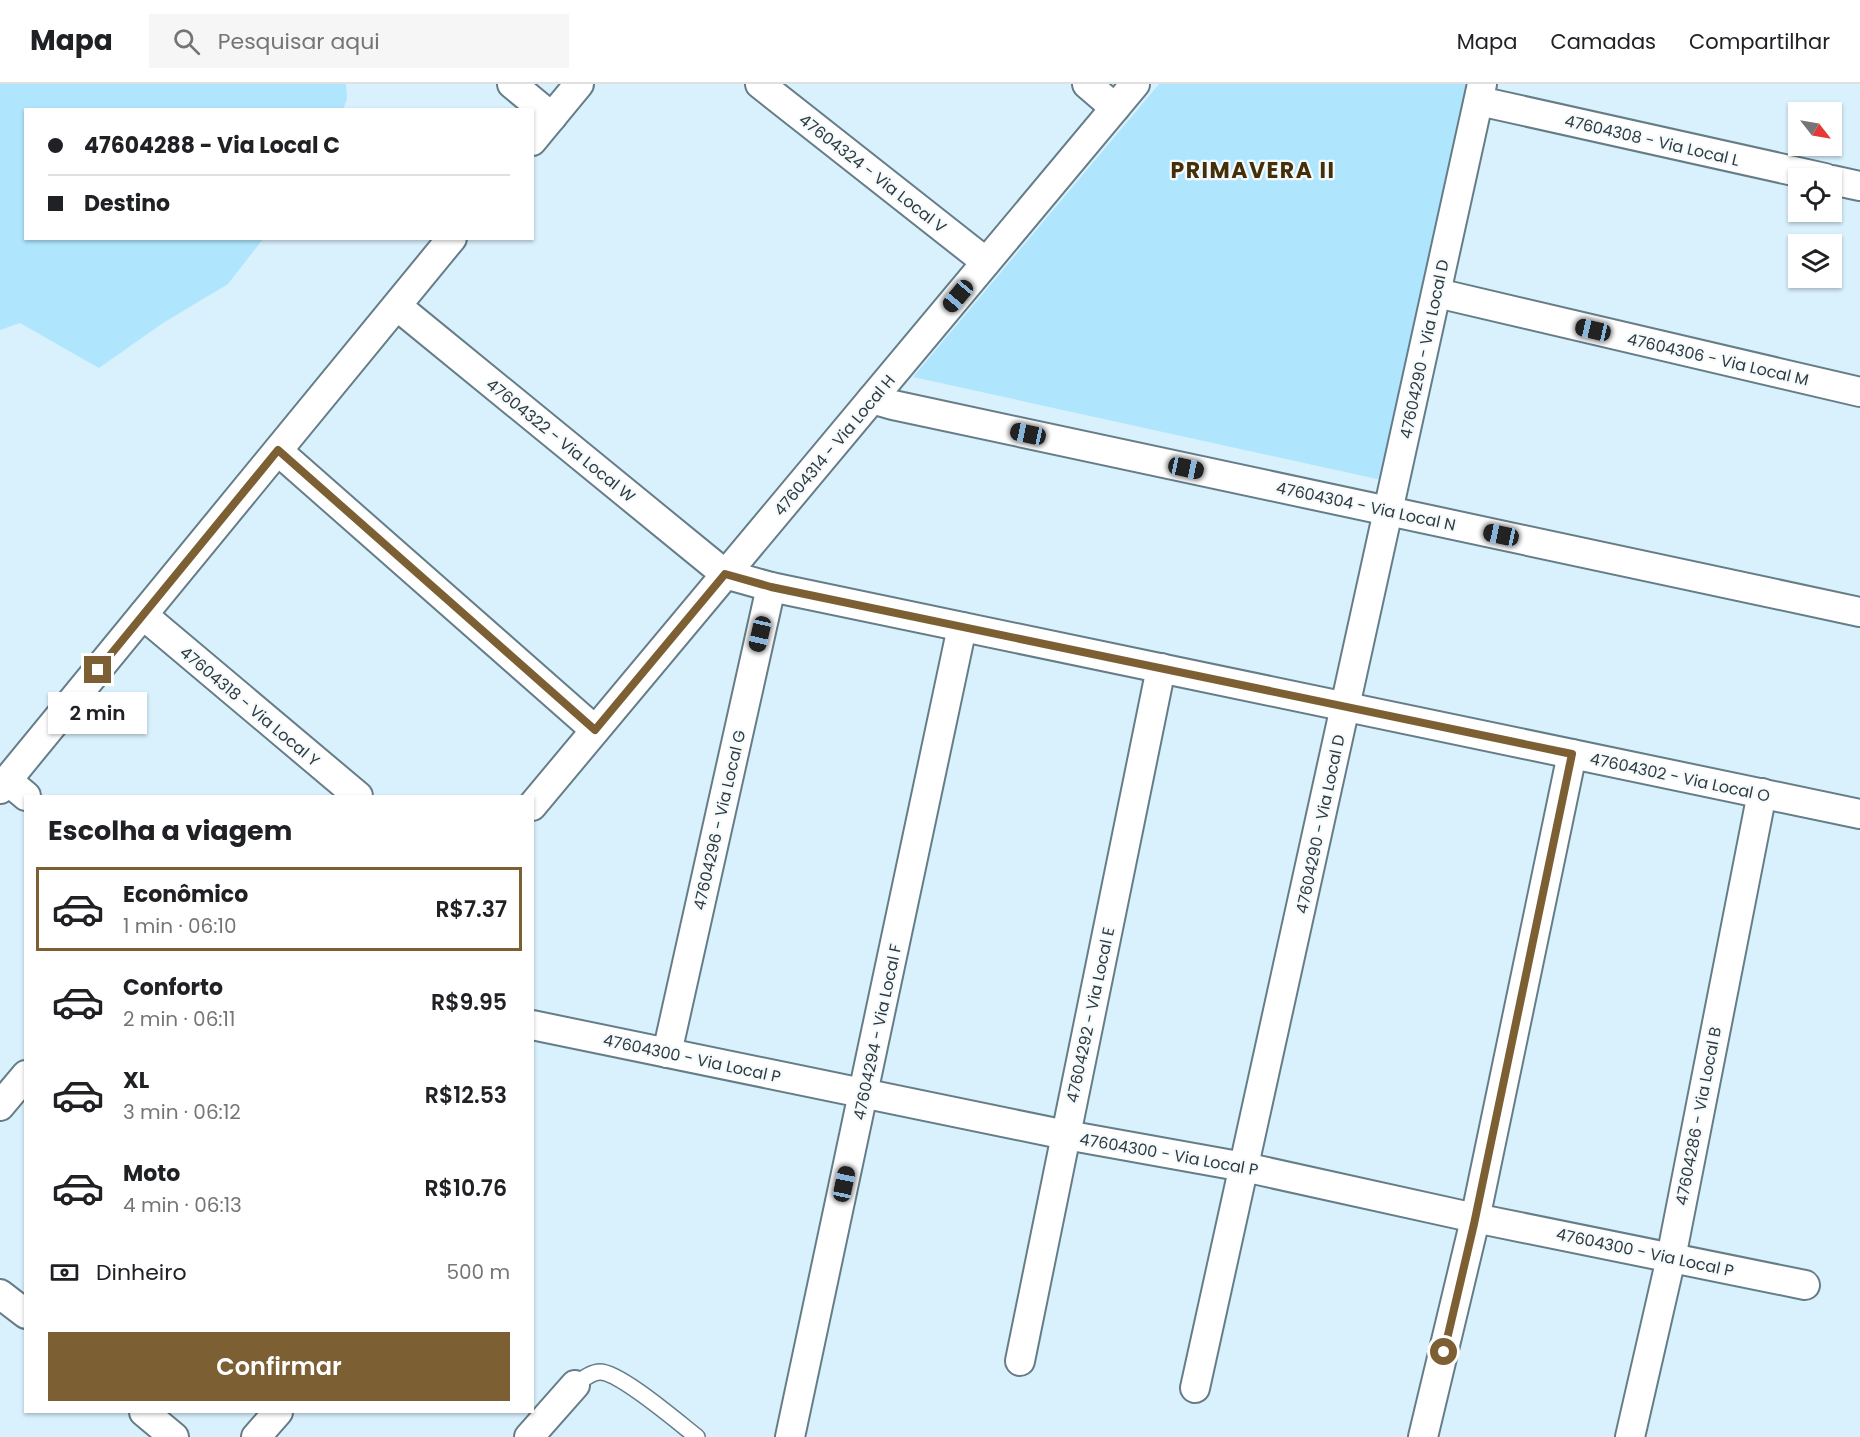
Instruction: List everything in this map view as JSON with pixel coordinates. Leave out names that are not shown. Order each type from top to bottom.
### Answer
[{"type":"street","points":[[512,84],[552,117]]},
{"type":"street","points":[[534,139],[579,84]]},
{"type":"street","name":"47604324 - Via Local V","points":[[760,84],[986,262]]},
{"type":"street","points":[[1087,84],[1115,108]]},
{"type":"street","name":"47604314 - Via Local H","points":[[534,804],[1135,84]]},
{"type":"street","name":"47604308 - Via Local L","points":[[1480,93],[1788,169]]},
{"type":"street","name":"47604290 - Via Local D","points":[[1196,1388],[1480,93]]},
{"type":"street","points":[[1842,182],[1860,186]]},
{"type":"street","points":[[11,788],[143,615],[450,240]]},
{"type":"street","name":"47604306 - Via Local M","points":[[1437,293],[1860,392]]},
{"type":"street","name":"47604322 - Via Local W","points":[[397,306],[725,574]]},
{"type":"street","name":"47604304 - Via Local N","points":[[872,399],[1860,612]]},
{"type":"street","points":[[278,450],[595,730]]},
{"type":"street","name":"47604302 - Via Local O","points":[[725,574],[771,587],[1860,814]]},
{"type":"street","name":"47604296 - Via Local G","points":[[667,1053],[771,587]]},
{"type":"street","name":"47604318 - Via Local Y","points":[[143,615],[357,795]]},
{"type":"street","name":"47604294 - Via Local F","points":[[790,1437],[962,627]]},
{"type":"street","name":"47604292 - Via Local E","points":[[1020,1361],[1161,668]]},
{"type":"street","points":[[1424,1437],[1475,1218],[1572,754]]},
{"type":"street","name":"47604286 - Via Local B","points":[[1630,1437],[1671,1258],[1762,794]]},
{"type":"street","name":"47604300 - Via Local P","points":[[534,1024],[1066,1136],[1244,1167],[1475,1218],[1804,1285]]},
{"type":"street","points":[[0,1106],[24,1077]]},
{"type":"street","points":[[0,1294],[24,1312]]},
{"type":"street","points":[[529,1437],[575,1385]]},
{"type":"street","points":[[145,1413],[174,1437]]},
{"type":"street","points":[[256,1437],[277,1413]]},
{"type":"lane","points":[[575,1385],[589,1375],[600,1372],[614,1376],[697,1437]]},
{"type":"shaded area","points":[[0,84],[346,84],[347,99],[344,108],[24,108],[24,240],[262,240],[228,284],[163,323],[99,368],[20,323],[0,330]]},
{"type":"shaded area","points":[[1159,84],[1471,84],[1386,481],[913,377]]},
{"type":"district","name":"PRIMAVERA II","points":[[1253,170]]},
{"type":"route","points":[[98,670],[278,450],[595,730],[725,574],[771,587],[1572,754],[1474,1224],[1444,1352]]}]
